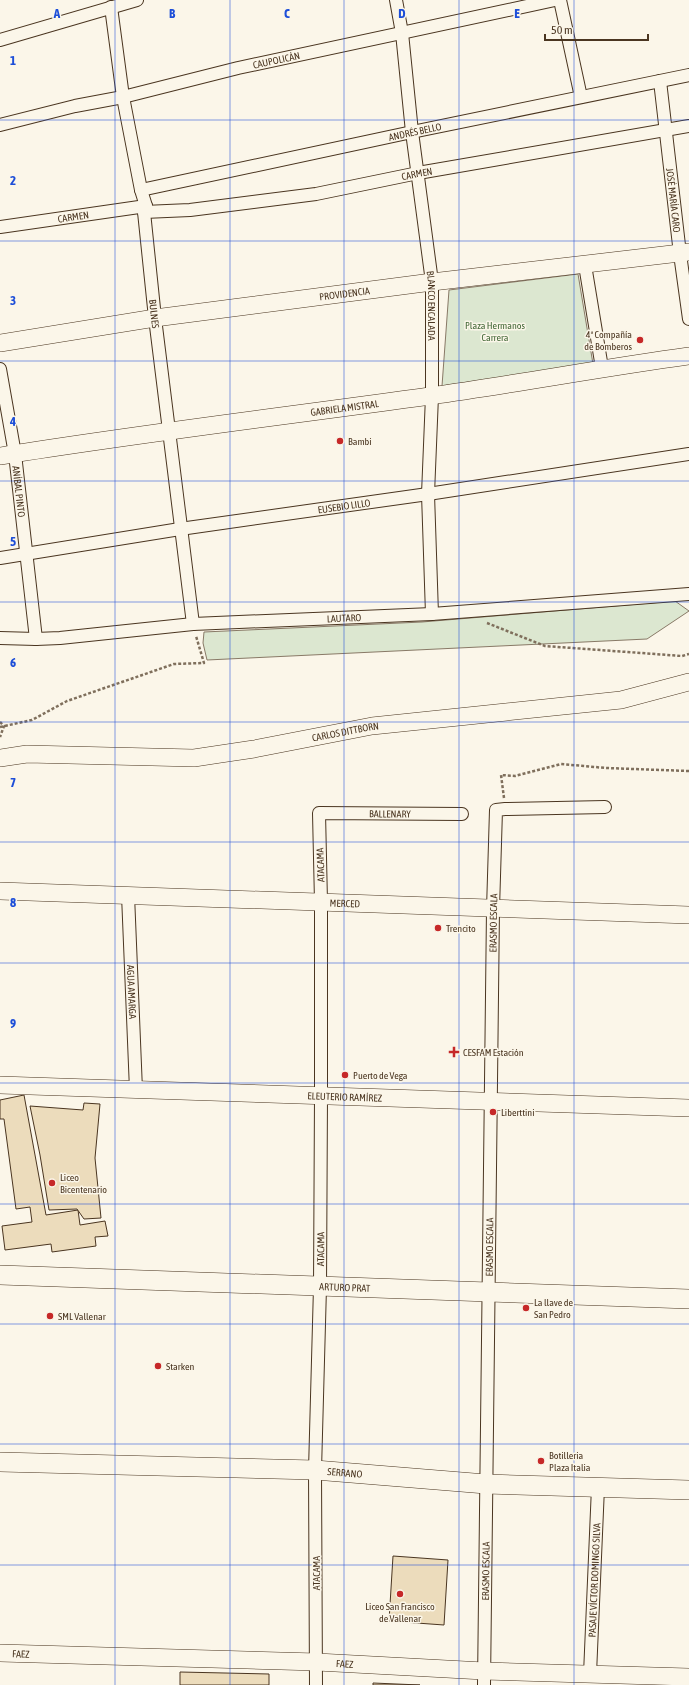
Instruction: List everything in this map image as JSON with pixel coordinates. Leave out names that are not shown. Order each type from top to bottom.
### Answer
[{"type":"main road","name":"PROVIDENCIA","points":[[0,343],[155,318],[432,282],[684,253]]},
{"type":"main road","name":"GABRIELA MISTRAL","points":[[7,455],[170,431],[432,396],[602,368],[689,356]]},
{"type":"main road","name":"CARLOS DITTBORN","points":[[0,758],[27,754],[194,758],[254,749],[372,726],[621,700],[689,682]]},
{"type":"main road","name":"MERCED","points":[[0,891],[689,915]]},
{"type":"main road","name":"ELEUTERIO RAMÍREZ","points":[[0,1085],[689,1108]]},
{"type":"main road","name":"ARTURO PRAT","points":[[0,1275],[689,1299]]},
{"type":"main road","name":"SERRANO","points":[[0,1462],[315,1470],[486,1484],[689,1490]]},
{"type":"main road","name":"FAEZ","points":[[0,1653],[316,1662],[484,1678],[590,1674],[689,1677]]},
{"type":"street","points":[[0,40],[137,0]]},
{"type":"street","name":"BLANCO ENCALADA","points":[[396,0],[402,33],[412,132],[432,282],[432,396],[428,494],[432,614]]},
{"type":"street","name":"CAUPOLICÁN","points":[[0,125],[75,106],[123,97],[238,68],[555,0]]},
{"type":"street","points":[[560,0],[581,97]]},
{"type":"street","name":"BULNES","points":[[111,7],[123,97],[145,209],[155,318],[193,624]]},
{"type":"street","name":"ANDRÉS BELLO","points":[[141,190],[689,75]]},
{"type":"street","name":"JOSÉ MARÍA CARO","points":[[660,81],[684,253],[689,319]]},
{"type":"street","name":"CARMEN","points":[[0,227],[145,209],[190,210],[316,194],[418,173],[689,126]]},
{"type":"street","points":[[585,265],[602,368]]},
{"type":"street","name":"ANÍBAL PINTO","points":[[0,369],[7,455],[27,554],[36,640]]},
{"type":"street","name":"EUSEBIO LILLO","points":[[0,558],[180,529],[428,494],[689,454]]},
{"type":"street","name":"LAUTARO","points":[[0,638],[36,640],[193,624],[432,614],[689,594]]},
{"type":"street","points":[[500,809],[605,807]]},
{"type":"street","name":"ERASMO ESCALA","points":[[484,1678],[493,909],[500,809]]},
{"type":"street","name":"BALLENARY","points":[[319,813],[462,814]]},
{"type":"street","name":"ATACAMA","points":[[316,1685],[315,1470],[320,1286],[321,1096],[321,902],[319,813]]},
{"type":"street","name":"AGUA AMARGA","points":[[128,895],[136,1090]]},
{"type":"street","name":"PASAJE VÍCTOR DOMINGO SILVA","points":[[590,1674],[598,1487]]},
{"type":"path","points":[[458,612],[545,646],[682,656],[689,654]]},
{"type":"path","points":[[0,727],[32,720],[67,701],[174,664],[204,663],[193,624]]},
{"type":"path","points":[[0,722],[4,726]]},
{"type":"path","points":[[0,737],[4,726]]},
{"type":"path","points":[[500,809],[501,775],[515,776],[561,764],[606,768],[689,771]]},
{"type":"green space","name":"Plaza Hermanos Carrera","points":[[578,274],[593,364],[442,386],[449,290]]},
{"type":"green space","points":[[675,601],[689,611],[647,639],[207,660],[203,643],[204,632],[422,622]]},
{"type":"building","points":[[24,1095],[46,1215],[78,1210],[80,1225],[105,1221],[108,1236],[95,1237],[96,1246],[52,1252],[51,1244],[5,1250],[2,1226],[32,1222],[30,1207],[16,1209],[4,1119],[0,1119],[0,1100]]},
{"type":"building","points":[[84,1103],[100,1104],[95,1158],[101,1218],[84,1219],[77,1209],[49,1210],[30,1106],[83,1110]]},
{"type":"building","points":[[393,1556],[448,1560],[444,1625],[389,1621]]},
{"type":"building","points":[[180,1672],[269,1674],[269,1685],[180,1685]]},
{"type":"building","points":[[373,1683],[420,1685],[373,1685]]},
{"type":"place","name":"4ª Compañía de Bomberos","points":[[640,340]]},
{"type":"place","name":"Bambi","points":[[340,441]]},
{"type":"place","name":"Trencito","points":[[438,928]]},
{"type":"place","name":"CESFAM Estación","points":[[454,1052]]},
{"type":"place","name":"Puerto de Vega","points":[[345,1075]]},
{"type":"place","name":"Liberttini","points":[[493,1112]]},
{"type":"place","name":"Liceo Bicentenario","points":[[52,1183]]},
{"type":"place","name":"La llave de San Pedro","points":[[526,1308]]},
{"type":"place","name":"SML Vallenar","points":[[50,1316]]},
{"type":"place","name":"Starken","points":[[158,1366]]},
{"type":"place","name":"Botilleria Plaza Italia","points":[[541,1461]]},
{"type":"place","name":"Liceo San Francisco de Vallenar","points":[[400,1594]]}]
